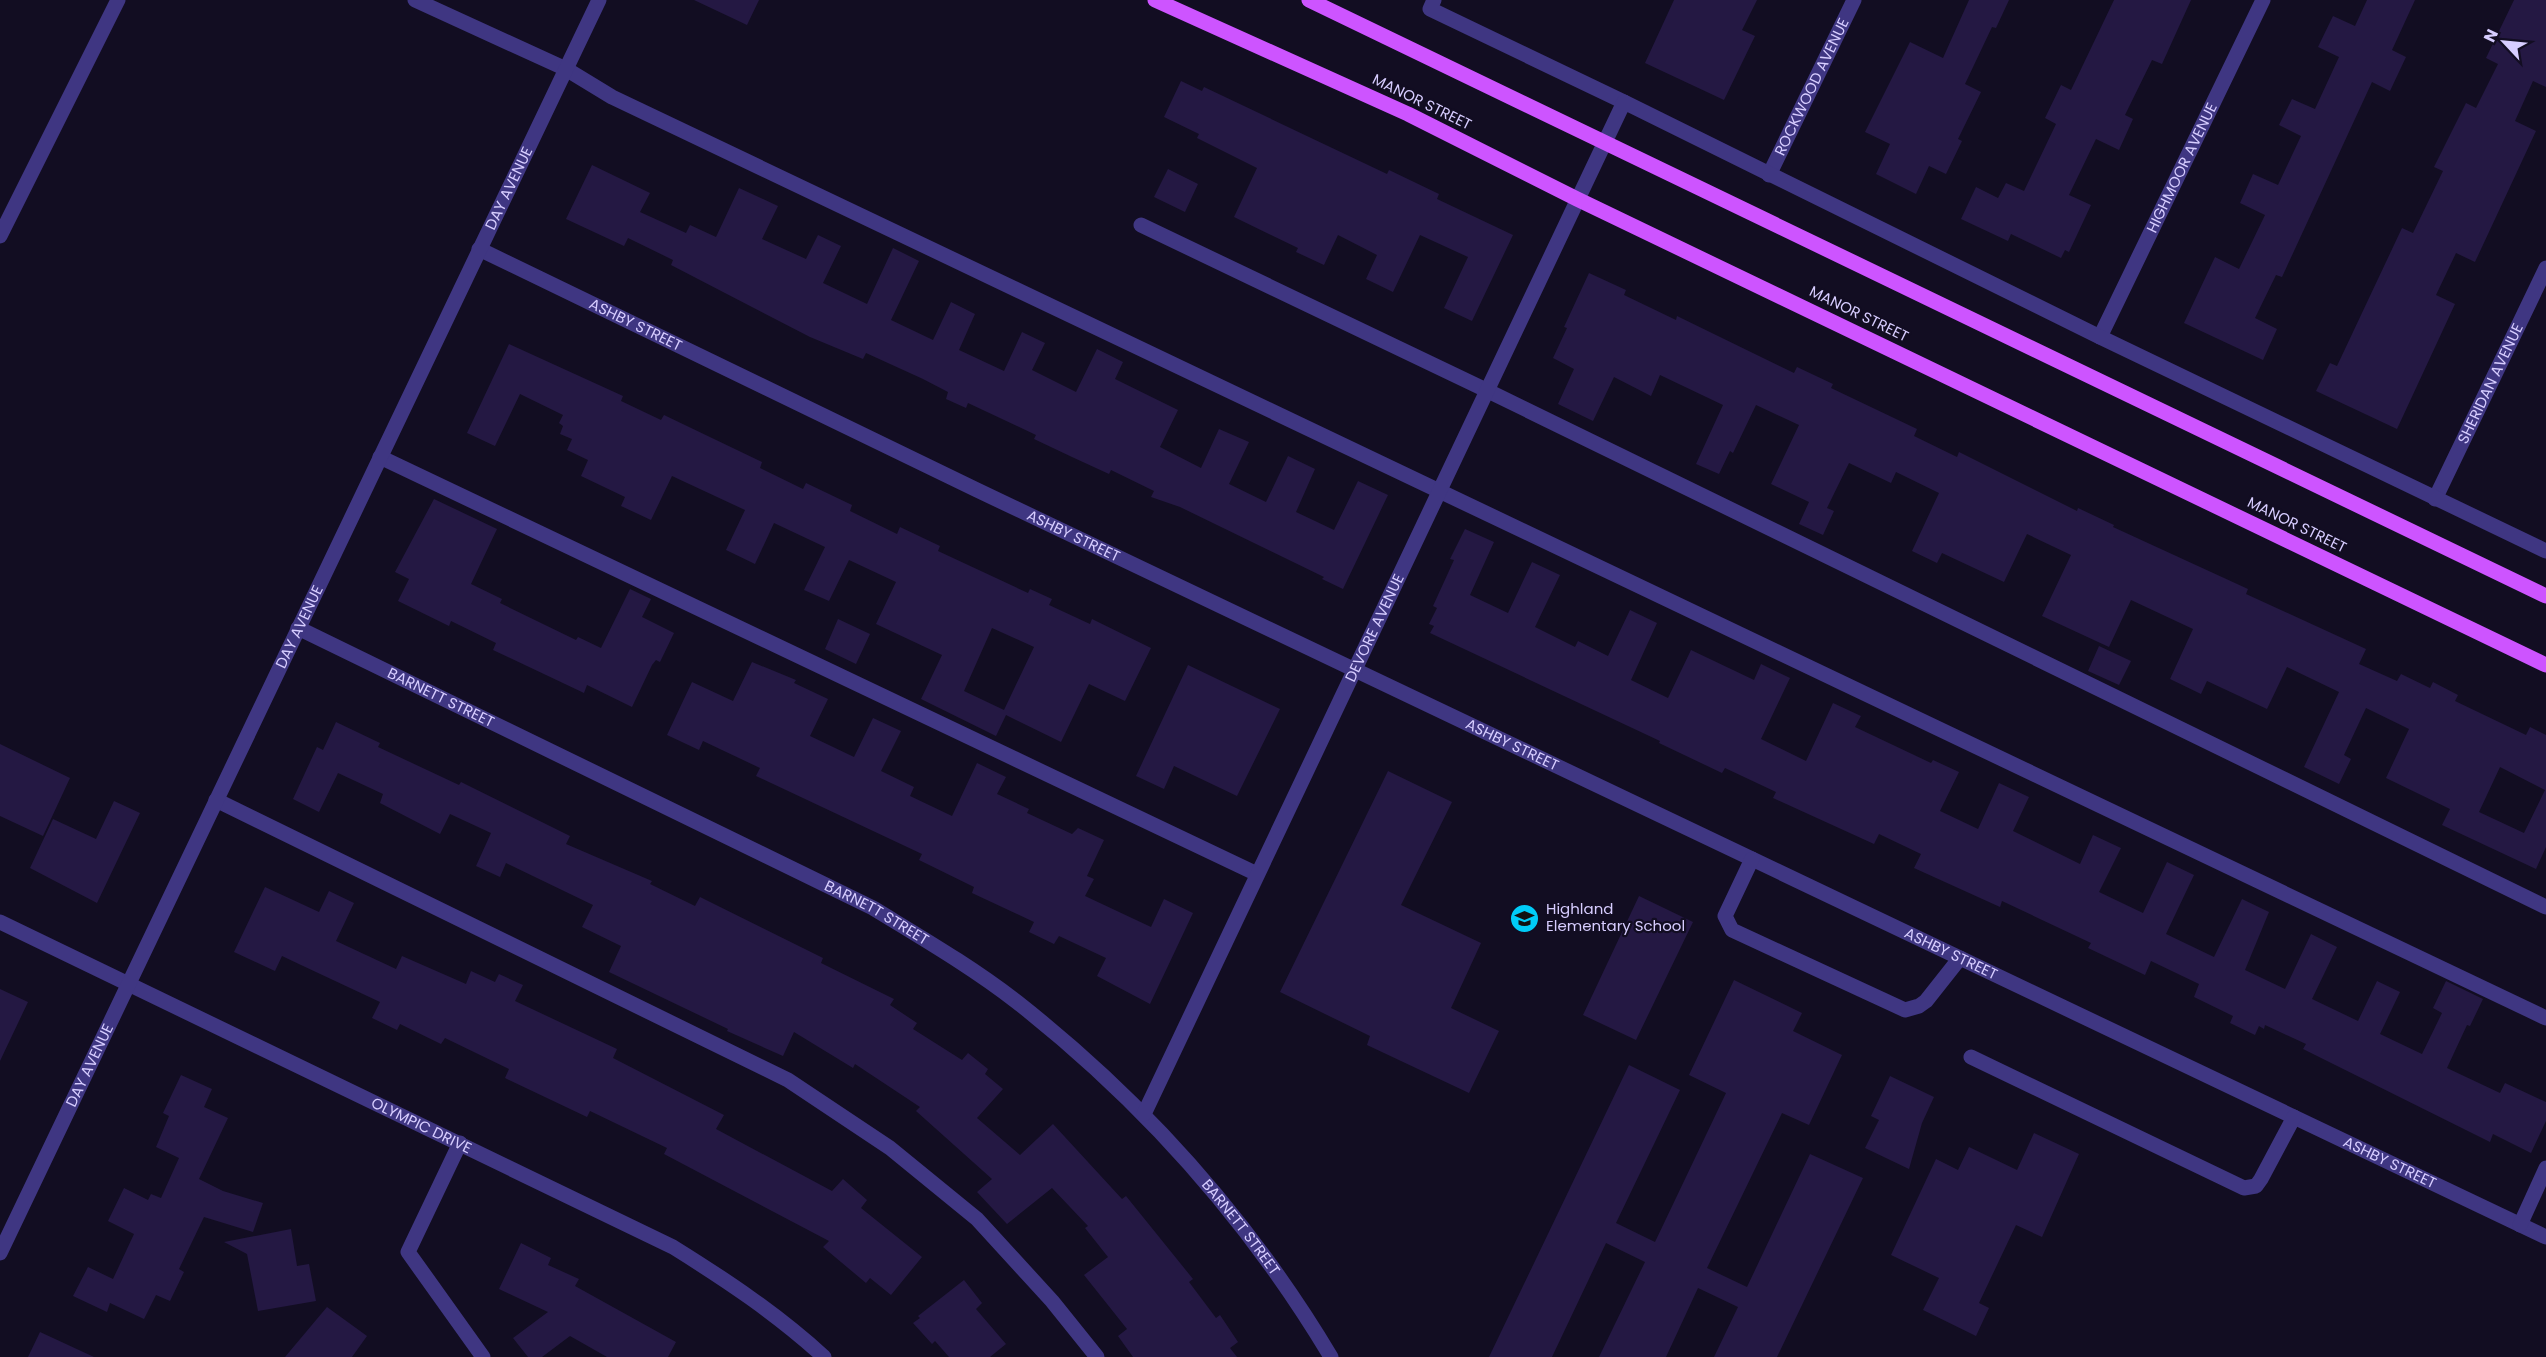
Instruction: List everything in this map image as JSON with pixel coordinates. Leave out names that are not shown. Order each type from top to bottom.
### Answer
[{"type":"main road","name":"MANOR STREET","points":[[1155,0],[1408,114],[1576,199],[2546,664]]},
{"type":"main road","points":[[1309,0],[2546,596]]},
{"type":"street","points":[[0,236],[118,0]]},
{"type":"street","points":[[415,0],[566,69],[612,97],[2546,1018]]},
{"type":"street","name":"DAY AVENUE","points":[[0,1253],[599,0]]},
{"type":"street","name":"ROCKWOOD AVENUE","points":[[1769,175],[1854,0]]},
{"type":"street","name":"HIGHMOOR AVENUE","points":[[2100,337],[2263,0]]},
{"type":"street","points":[[1432,5],[1769,175],[2435,500],[2546,551]]},
{"type":"street","name":"DEVORE AVENUE","points":[[1144,1114],[1353,669],[1624,102]]},
{"type":"street","points":[[1141,225],[1486,390],[2546,907]]},
{"type":"street","name":"ASHBY STREET","points":[[479,249],[1353,669],[2546,1237]]},
{"type":"street","name":"SHERIDAN AVENUE","points":[[2435,500],[2546,268]]},
{"type":"street","points":[[380,457],[1257,874]]},
{"type":"street","name":"BARNETT STREET","points":[[298,628],[873,908],[946,952],[1015,1001],[1082,1055],[1144,1114],[1210,1186],[1263,1253],[1331,1357]]},
{"type":"street","points":[[216,800],[788,1080],[890,1148],[977,1219],[1052,1301],[1097,1357]]},
{"type":"street","points":[[1752,859],[1725,916],[1732,930],[1905,1010],[1920,1006],[1926,1001],[1960,958]]},
{"type":"street","name":"OLYMPIC DRIVE","points":[[0,922],[673,1247],[734,1285],[793,1328],[824,1357]]},
{"type":"street","points":[[1971,1056],[2244,1188],[2256,1186],[2261,1179],[2294,1117]]},
{"type":"street","points":[[460,1143],[408,1252],[483,1357]]},
{"type":"street","points":[[2520,1225],[2546,1168]]},
{"type":"building","points":[[694,0],[759,0],[747,25]]},
{"type":"building","points":[[1674,0],[1757,0],[1742,30],[1755,36],[1724,100],[1645,63]]},
{"type":"building","points":[[1969,0],[2009,0],[1996,28],[1992,27],[1965,84],[1981,92],[1958,139],[1962,141],[1946,174],[1929,166],[1916,194],[1876,174],[1890,144],[1865,132],[1910,42],[1943,58]]},
{"type":"building","points":[[2114,0],[2191,0],[2162,64],[2152,60],[2125,115],[2133,119],[2119,150],[2096,139],[2069,195],[2091,205],[2069,252],[2065,250],[2061,258],[2011,234],[2008,241],[1961,219],[1976,187],[1998,198],[2006,183],[2024,191],[2056,124],[2045,118],[2061,85],[2071,90]]},
{"type":"building","points":[[2367,0],[2415,0],[2392,50],[2406,57],[2390,91],[2372,82],[2282,277],[2276,275],[2255,318],[2277,329],[2263,360],[2184,323],[2215,257],[2239,269],[2265,215],[2240,203],[2253,174],[2278,185],[2301,136],[2279,125],[2292,99],[2315,109],[2339,57],[2318,47],[2333,16],[2355,26]]},
{"type":"building","points":[[2514,0],[2546,0],[2546,87],[2533,81],[2515,121],[2536,131],[2475,262],[2456,253],[2436,295],[2455,304],[2397,429],[2316,391],[2330,363],[2337,366],[2402,228],[2413,233],[2443,171],[2434,167],[2466,103],[2476,108],[2498,64],[2486,58]]},
{"type":"building","points":[[1181,81],[1202,91],[1204,87],[1387,174],[1389,170],[1439,194],[1437,199],[1513,235],[1472,321],[1444,308],[1468,257],[1420,235],[1393,292],[1366,279],[1377,255],[1338,235],[1324,265],[1296,252],[1298,248],[1234,217],[1257,168],[1197,138],[1199,134],[1164,117]]},
{"type":"building","points":[[592,165],[650,193],[640,212],[686,233],[690,225],[716,237],[739,188],[778,206],[762,239],[806,259],[818,235],[841,246],[823,283],[867,304],[893,248],[919,261],[891,320],[933,340],[951,302],[975,314],[959,350],[1004,371],[1022,332],[1045,343],[1032,370],[1076,392],[1097,349],[1123,362],[1115,379],[1178,410],[1160,447],[1201,468],[1219,429],[1249,442],[1229,484],[1266,502],[1288,456],[1315,469],[1296,512],[1334,530],[1358,481],[1388,495],[1343,589],[1322,579],[1324,577],[1180,507],[1151,497],[1154,491],[1111,470],[1109,474],[1072,457],[1034,439],[1036,435],[968,403],[966,408],[946,399],[948,392],[923,379],[866,353],[863,359],[810,337],[671,265],[673,260],[628,238],[624,246],[566,219]]},
{"type":"building","points":[[1168,169],[1198,184],[1185,212],[1154,197]]},
{"type":"building","points":[[1589,273],[1626,290],[1624,295],[1676,320],[1677,316],[1794,373],[1797,367],[1833,384],[1831,388],[1917,429],[1914,436],[1957,457],[1959,452],[2077,511],[2078,508],[2114,525],[2113,527],[2248,589],[2246,594],[2366,649],[2359,664],[2397,681],[2401,674],[2430,688],[2433,682],[2458,695],[2455,701],[2526,735],[2530,727],[2546,735],[2546,847],[2536,869],[2442,825],[2450,809],[2386,778],[2409,729],[2366,708],[2344,755],[2351,759],[2339,784],[2304,767],[2339,692],[2287,667],[2267,709],[2207,681],[2201,694],[2170,679],[2193,629],[2131,600],[2109,647],[2042,616],[2071,555],[2027,534],[2004,582],[1942,553],[1937,563],[1912,551],[1939,493],[1896,472],[1891,483],[1849,463],[1827,508],[1834,511],[1823,535],[1799,524],[1809,502],[1771,484],[1799,425],[1756,405],[1733,453],[1730,451],[1719,474],[1696,464],[1723,405],[1660,375],[1651,396],[1614,377],[1593,421],[1558,404],[1574,369],[1553,358],[1567,328],[1564,327]],"holes":[[[2500,767],[2545,790],[2524,833],[2479,812]]]},
{"type":"building","points":[[509,344],[623,396],[621,401],[661,420],[664,415],[762,462],[760,468],[803,489],[806,483],[852,505],[850,511],[897,534],[900,527],[940,546],[938,551],[1028,593],[1030,589],[1052,599],[1049,605],[1090,624],[1092,619],[1151,648],[1125,701],[1089,684],[1061,742],[1006,715],[996,736],[921,699],[942,655],[876,624],[896,582],[849,560],[829,601],[804,590],[825,547],[774,523],[755,564],[726,550],[745,510],[672,476],[651,520],[621,506],[625,497],[581,476],[588,460],[567,450],[572,439],[560,434],[563,426],[559,423],[563,415],[520,394],[495,446],[467,433]],"holes":[[[992,628],[1034,647],[1004,710],[964,691]]]},
{"type":"building","points":[[434,499],[497,529],[471,584],[502,599],[500,603],[576,640],[578,637],[601,648],[630,589],[651,599],[642,617],[674,633],[660,662],[656,660],[652,665],[632,707],[587,685],[584,693],[493,650],[496,643],[451,621],[449,626],[398,601],[409,579],[395,572]]},
{"type":"building","points":[[1465,529],[1494,542],[1470,595],[1508,613],[1532,562],[1560,575],[1535,627],[1575,647],[1578,641],[1608,656],[1630,610],[1657,623],[1631,680],[1668,698],[1691,650],[1754,680],[1761,664],[1790,678],[1761,739],[1806,761],[1833,703],[1861,716],[1855,727],[1931,763],[1933,760],[1959,772],[1940,811],[1978,829],[1999,783],[2029,797],[2013,831],[2080,864],[2093,835],[2121,848],[2099,892],[2143,913],[2167,862],[2194,875],[2166,934],[2214,957],[2242,899],[2269,912],[2245,970],[2285,989],[2311,934],[2337,947],[2312,999],[2358,1021],[2377,981],[2400,992],[2380,1034],[2422,1054],[2442,1013],[2433,1008],[2446,981],[2483,999],[2470,1026],[2467,1025],[2447,1068],[2500,1093],[2505,1083],[2546,1102],[2546,1121],[2531,1153],[2493,1134],[2490,1142],[2303,1049],[2306,1044],[2265,1025],[2264,1029],[2259,1026],[2255,1035],[2230,1023],[2233,1016],[2194,997],[2199,984],[2151,961],[2145,975],[2088,948],[2091,943],[2002,901],[2000,907],[1914,868],[1921,854],[1879,834],[1874,844],[1773,798],[1776,792],[1725,768],[1722,773],[1659,743],[1660,741],[1430,633],[1434,626],[1429,624],[1437,608],[1433,606],[1454,560],[1450,559]]},
{"type":"building","points":[[838,619],[870,634],[856,664],[825,649]]},
{"type":"building","points":[[2099,646],[2131,661],[2119,685],[2088,671]]},
{"type":"building","points":[[752,662],[796,680],[794,683],[828,699],[810,736],[854,757],[873,718],[901,731],[881,771],[914,787],[910,796],[952,816],[977,763],[1006,777],[997,794],[1029,809],[1027,813],[1072,834],[1078,828],[1104,840],[1087,876],[1094,879],[1085,896],[1151,927],[1164,899],[1193,913],[1150,1004],[1097,976],[1106,958],[1059,936],[1054,944],[1029,932],[1034,922],[972,893],[974,887],[919,860],[922,854],[756,776],[760,768],[703,741],[699,750],[667,735],[692,682],[733,701]]},
{"type":"building","points":[[1188,665],[1280,709],[1237,796],[1174,766],[1164,789],[1136,776]]},
{"type":"building","points":[[336,722],[380,743],[378,747],[459,785],[461,782],[570,836],[566,844],[652,881],[650,884],[695,906],[700,897],[823,958],[821,963],[894,999],[890,1005],[917,1023],[913,1029],[962,1060],[968,1053],[988,1069],[985,1074],[1003,1089],[977,1118],[1020,1155],[1053,1124],[1122,1199],[1126,1196],[1193,1279],[1189,1282],[1216,1318],[1220,1315],[1238,1342],[1230,1348],[1237,1357],[1133,1357],[1118,1336],[1127,1329],[1084,1275],[1108,1257],[1085,1228],[1088,1226],[1052,1188],[1007,1224],[977,1192],[992,1179],[916,1111],[920,1107],[855,1064],[853,1068],[794,1032],[783,1056],[727,1031],[728,1029],[609,972],[621,946],[582,927],[593,905],[506,863],[500,877],[476,866],[491,833],[450,814],[440,834],[380,803],[383,794],[338,773],[319,812],[293,799],[317,747],[323,750]]},
{"type":"building","points":[[0,744],[70,778],[43,836],[0,816]]},
{"type":"building","points":[[1388,771],[1452,802],[1401,905],[1481,943],[1451,1008],[1499,1031],[1469,1093],[1367,1045],[1370,1036],[1280,992]]},
{"type":"building","points":[[114,801],[140,813],[97,903],[30,868],[53,819],[96,839]]},
{"type":"building","points":[[265,887],[319,912],[329,891],[354,903],[336,941],[396,969],[402,956],[466,984],[471,971],[495,982],[499,974],[523,985],[515,1001],[617,1049],[613,1058],[724,1115],[716,1129],[832,1191],[843,1179],[867,1200],[861,1208],[922,1257],[891,1295],[870,1278],[866,1283],[823,1247],[829,1241],[664,1154],[667,1148],[590,1111],[587,1117],[505,1078],[509,1069],[445,1038],[441,1044],[400,1024],[397,1030],[372,1018],[380,1002],[282,956],[275,971],[234,952]]},
{"type":"building","points":[[1639,896],[1693,922],[1636,1040],[1583,1015]]},
{"type":"building","points":[[1734,980],[1802,1013],[1793,1031],[1842,1055],[1809,1125],[1782,1113],[1707,1268],[1747,1287],[1810,1154],[1863,1178],[1777,1357],[1714,1357],[1738,1307],[1698,1288],[1666,1357],[1599,1357],[1645,1262],[1606,1243],[1552,1357],[1489,1357],[1629,1065],[1680,1090],[1616,1223],[1655,1242],[1726,1093],[1689,1075]]},
{"type":"building","points":[[0,989],[28,1002],[0,1061]]},
{"type":"building","points":[[181,1075],[212,1089],[204,1107],[228,1118],[199,1179],[223,1191],[263,1203],[253,1232],[204,1217],[179,1269],[184,1272],[170,1301],[156,1295],[144,1319],[110,1303],[107,1312],[73,1296],[88,1267],[113,1279],[134,1234],[108,1221],[124,1188],[148,1200],[151,1194],[161,1198],[179,1158],[156,1147],[169,1116],[163,1113]]},
{"type":"building","points":[[1890,1076],[1934,1097],[1922,1123],[1909,1169],[1865,1148],[1879,1120],[1871,1116]]},
{"type":"building","points":[[2034,1133],[2079,1154],[2042,1237],[2016,1225],[1979,1303],[1989,1308],[1976,1336],[1923,1310],[1939,1278],[1891,1255],[1936,1159],[1958,1170],[1969,1147],[2017,1170]]},
{"type":"building","points":[[291,1229],[297,1266],[309,1264],[316,1301],[258,1311],[247,1254],[224,1242]]},
{"type":"building","points":[[521,1243],[551,1258],[548,1265],[579,1279],[575,1286],[676,1342],[668,1357],[607,1357],[570,1336],[542,1357],[528,1357],[513,1338],[548,1312],[499,1289]]},
{"type":"building","points":[[964,1280],[982,1303],[976,1309],[1006,1344],[990,1357],[949,1357],[935,1341],[932,1344],[913,1323],[920,1318],[918,1316]]},
{"type":"building","points":[[327,1307],[367,1336],[352,1357],[285,1357]]},
{"type":"building","points":[[40,1332],[94,1357],[28,1357]]},
{"type":"place","name":"Highland Elementary School","points":[[1525,918]]}]
